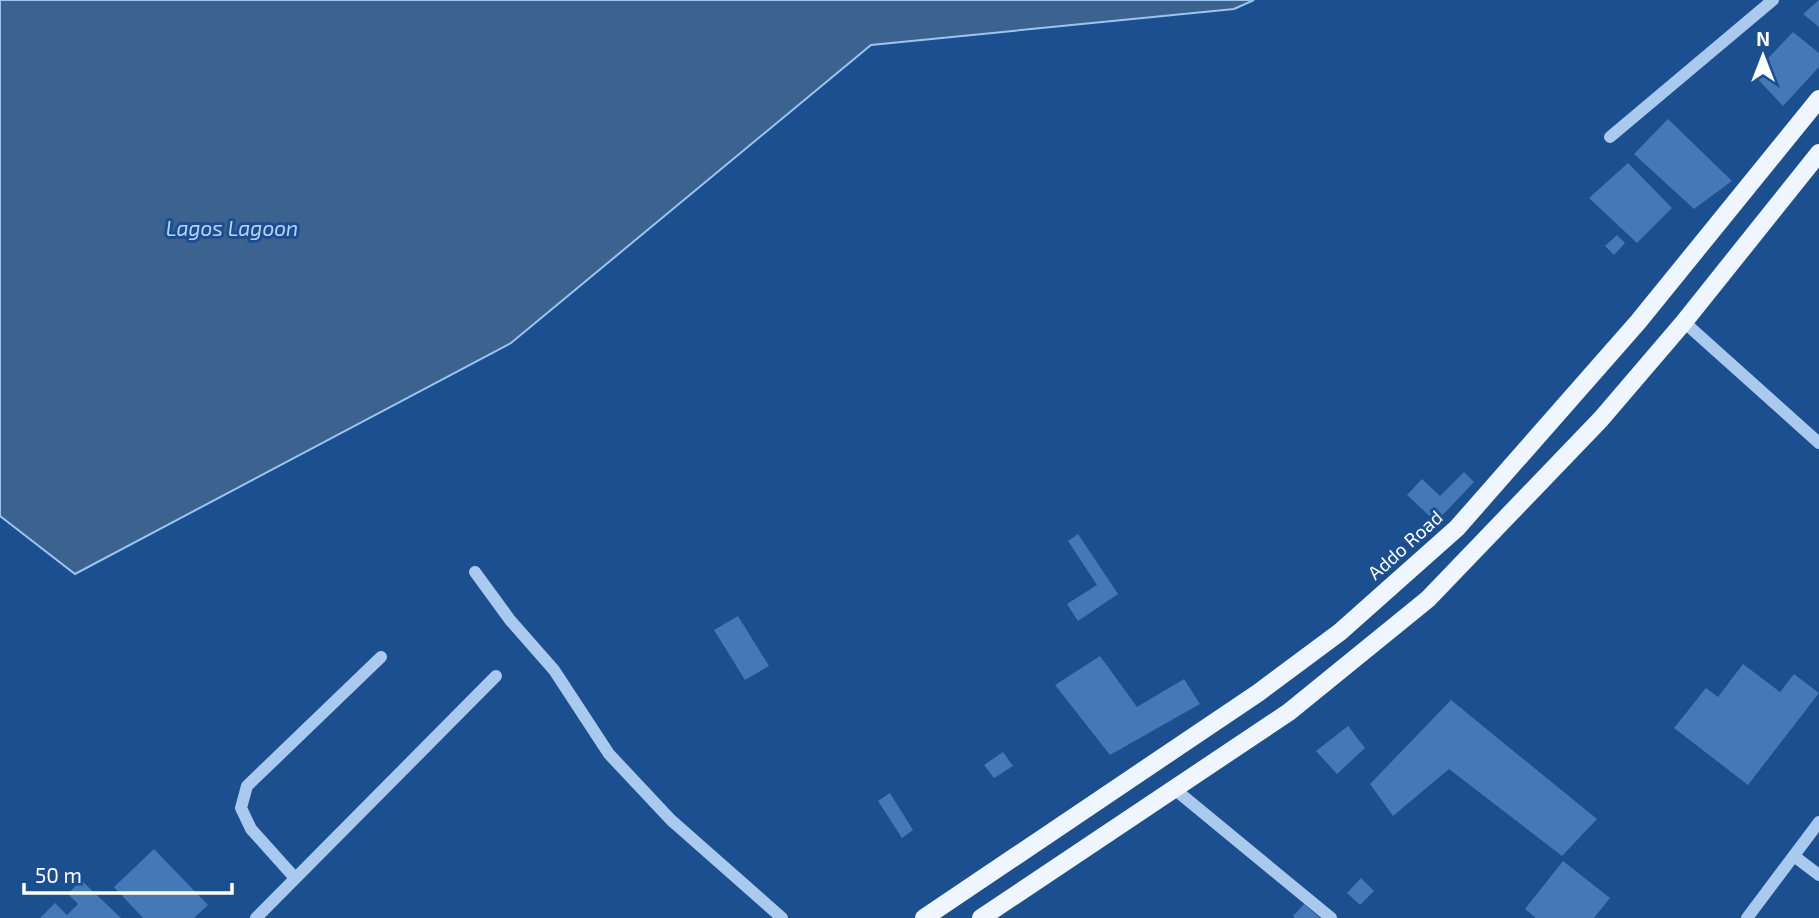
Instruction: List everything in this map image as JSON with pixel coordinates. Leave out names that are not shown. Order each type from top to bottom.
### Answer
[{"type":"main road","name":"Addo Road","points":[[924,918],[1268,686],[1340,632],[1457,528],[1638,322],[1819,99]]},
{"type":"main road","points":[[981,918],[1289,712],[1428,599],[1601,419],[1684,322],[1819,153]]},
{"type":"street","points":[[1610,137],[1773,0]]},
{"type":"street","points":[[1684,322],[1819,443]]},
{"type":"street","points":[[475,572],[510,620],[554,670],[609,754],[671,820],[782,918]]},
{"type":"street","points":[[295,878],[251,829],[241,808],[247,786],[381,657]]},
{"type":"street","points":[[256,918],[496,676]]},
{"type":"street","points":[[1172,788],[1331,918]]},
{"type":"street","points":[[1747,918],[1819,822]]},
{"type":"street","points":[[1794,856],[1819,875]]},
{"type":"water","name":"Lagos Lagoon","points":[[0,0],[1254,0],[1234,9],[871,45],[511,343],[75,574],[0,516]]},
{"type":"building","points":[[1819,0],[1819,27],[1803,14]]},
{"type":"building","points":[[1793,32],[1819,53],[1819,67],[1783,106],[1753,74]]},
{"type":"building","points":[[1668,119],[1732,181],[1694,209],[1634,154]]},
{"type":"building","points":[[1628,163],[1672,208],[1637,243],[1589,198]]},
{"type":"building","points":[[1617,235],[1625,243],[1614,255],[1605,246]]},
{"type":"building","points":[[1464,472],[1474,482],[1436,522],[1407,495],[1422,479],[1440,496]]},
{"type":"building","points":[[1078,534],[1118,594],[1078,621],[1067,604],[1097,585],[1068,541]]},
{"type":"building","points":[[738,616],[769,666],[745,680],[714,630]]},
{"type":"building","points":[[1100,656],[1137,707],[1184,679],[1200,704],[1110,755],[1055,685]]},
{"type":"building","points":[[1743,664],[1780,692],[1794,674],[1819,693],[1748,785],[1674,728],[1706,688],[1718,697]]},
{"type":"building","points":[[1451,700],[1597,819],[1562,856],[1449,769],[1393,816],[1370,784]]},
{"type":"building","points":[[1348,726],[1365,748],[1337,774],[1316,751]]},
{"type":"building","points":[[1003,752],[1013,766],[994,778],[984,765]]},
{"type":"building","points":[[890,793],[913,830],[902,838],[878,801]]},
{"type":"building","points":[[154,849],[208,905],[194,918],[143,918],[114,887]]},
{"type":"building","points":[[1563,861],[1610,898],[1594,918],[1536,918],[1525,909]]},
{"type":"building","points":[[1361,878],[1374,891],[1360,905],[1347,893]]},
{"type":"building","points":[[81,880],[121,918],[40,918],[55,903],[67,915],[78,904],[68,894]]},
{"type":"building","points":[[1304,904],[1320,918],[1295,918],[1293,916]]}]
